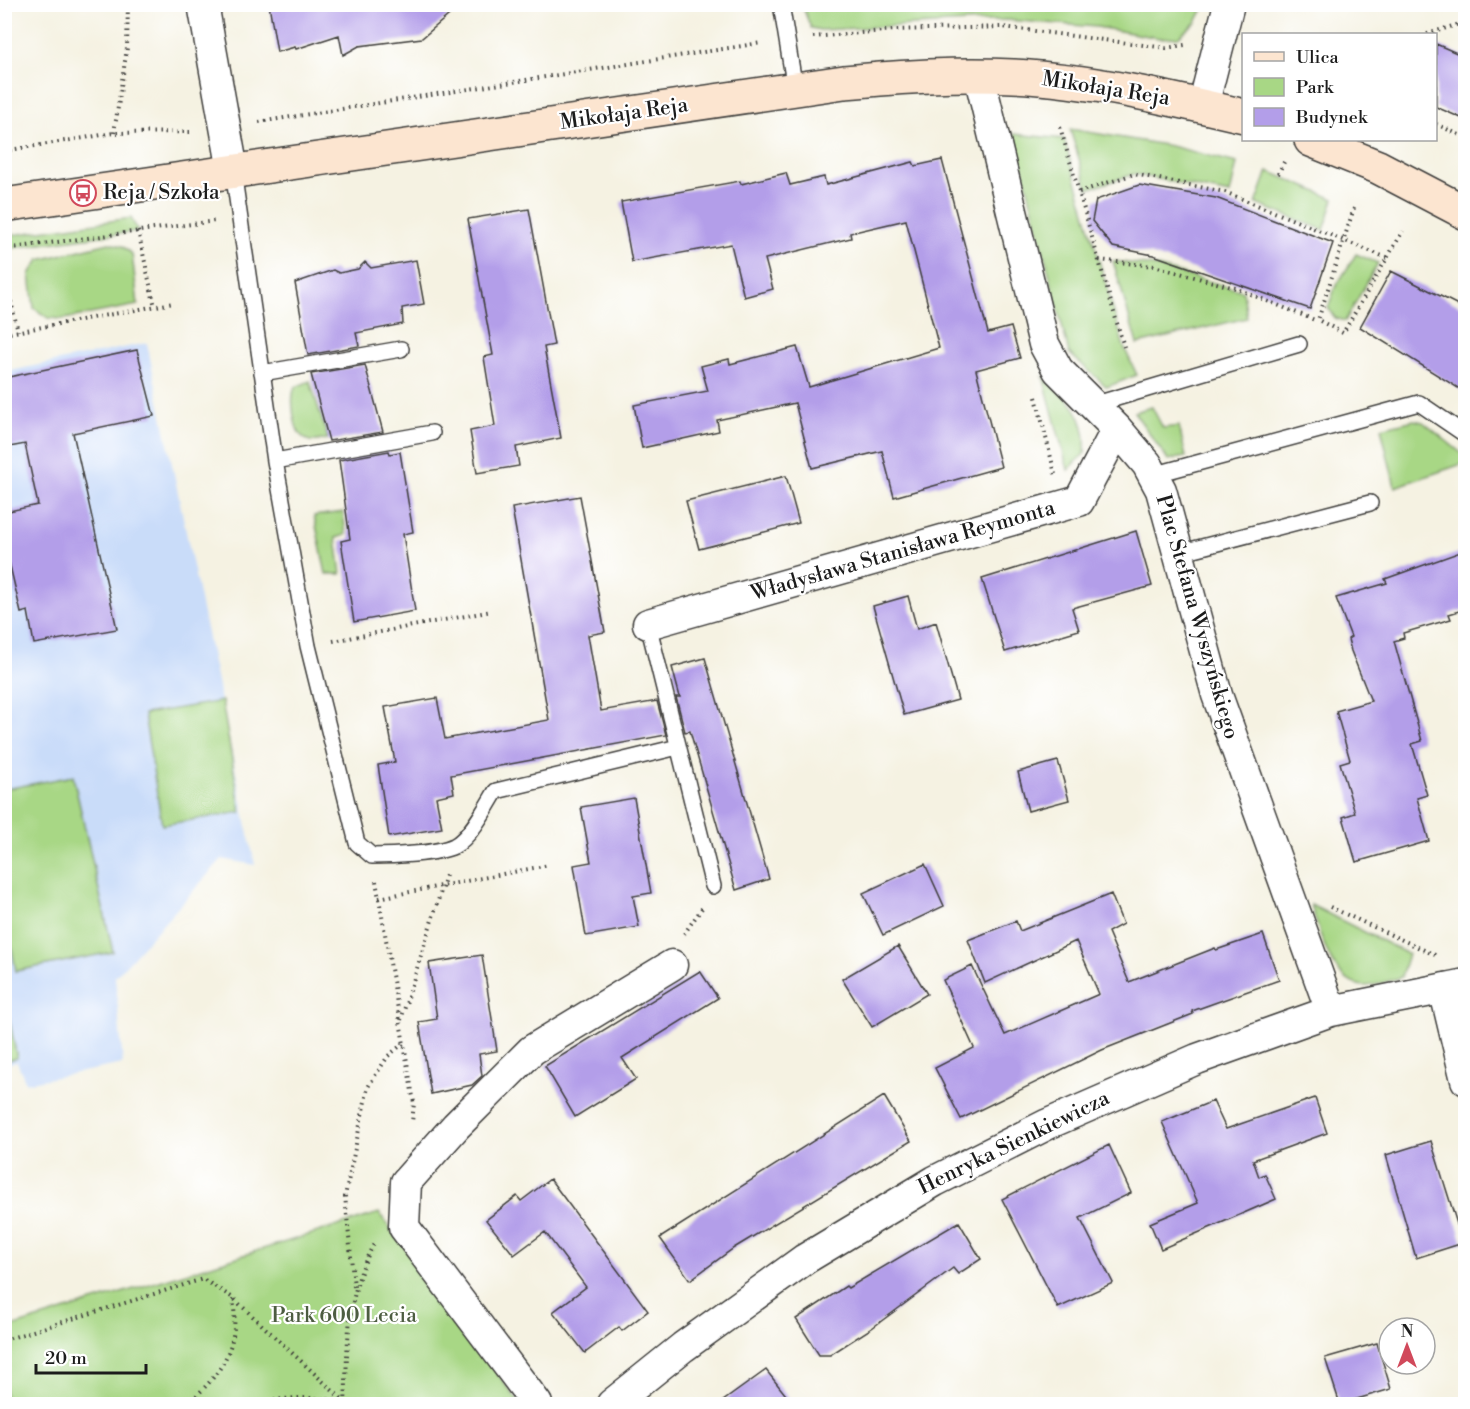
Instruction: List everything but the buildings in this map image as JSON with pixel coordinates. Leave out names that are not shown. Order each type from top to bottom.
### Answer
[{"type":"street","points":[[203,4],[233,171]]},
{"type":"street","points":[[1203,106],[1229,4]]},
{"type":"street","name":"Mikołaja Reja","points":[[4,205],[795,89],[898,77],[979,75],[1053,80],[1161,96],[1242,116]]},
{"type":"street","name":"Plac Stefana Wyszyńskiego","points":[[979,75],[1044,344],[1058,370],[1117,429],[1153,475],[1161,490],[1217,695],[1331,1011]]},
{"type":"street","points":[[1313,141],[1378,167],[1466,213]]},
{"type":"street","name":"Władysława Stanisława Reymonta","points":[[648,624],[1079,501],[1117,429]]},
{"type":"street","points":[[537,1404],[404,1227],[406,1182],[450,1133],[532,1050],[672,964]]},
{"type":"street","points":[[1451,977],[1466,1080]]},
{"type":"street","name":"Henryka Sienkiewicza","points":[[612,1404],[683,1347],[806,1259],[934,1181],[1048,1124],[1146,1080],[1331,1011],[1451,977]]},
{"type":"lane","points":[[781,4],[795,89]]},
{"type":"lane","points":[[233,171],[275,461],[308,646],[357,843],[372,856],[398,856],[455,846],[479,820],[496,791],[678,747]]},
{"type":"lane","points":[[1094,405],[1299,344]]},
{"type":"lane","points":[[262,374],[400,348]]},
{"type":"lane","points":[[1153,475],[1419,403],[1466,435]]},
{"type":"lane","points":[[275,461],[432,433]]},
{"type":"lane","points":[[1179,553],[1370,503]]},
{"type":"lane","points":[[648,624],[713,886]]},
{"type":"path","points":[[114,133],[127,48],[128,4]]},
{"type":"path","points":[[1430,33],[1466,22]]},
{"type":"path","points":[[4,151],[114,133],[177,134],[787,39],[895,30],[1003,27],[1167,48],[1220,39]]},
{"type":"path","points":[[1437,124],[1466,138]]},
{"type":"path","points":[[1060,127],[1124,347]]},
{"type":"path","points":[[1079,192],[1134,174],[1225,192],[1387,258]]},
{"type":"path","points":[[1318,320],[1354,208]]},
{"type":"path","points":[[4,249],[239,218]]},
{"type":"path","points":[[138,231],[154,306]]},
{"type":"path","points":[[1099,260],[1164,268],[1235,288],[1318,320],[1343,333],[1403,231]]},
{"type":"path","points":[[4,272],[18,332]]},
{"type":"path","points":[[4,334],[173,303]]},
{"type":"path","points":[[308,646],[492,611]]},
{"type":"path","points":[[400,1022],[455,846]]},
{"type":"path","points":[[372,856],[414,1103],[412,1126]]},
{"type":"path","points":[[379,898],[549,865]]},
{"type":"path","points":[[672,964],[681,938],[703,908],[713,886]]},
{"type":"path","points":[[1286,886],[1451,977]]},
{"type":"path","points":[[346,1404],[347,1342],[354,1291],[345,1196],[368,1087],[388,1056],[404,1043]]},
{"type":"path","points":[[354,1291],[378,1237]]},
{"type":"path","points":[[4,1340],[203,1279],[233,1298],[346,1404]]},
{"type":"path","points":[[187,1404],[218,1372],[231,1347],[237,1323],[233,1298]]},
{"type":"path","points":[[250,1404],[280,1398],[316,1397],[352,1404]]},
{"type":"path","points":[[272,1404],[280,1398]]},
{"type":"shaded area","points":[[147,343],[255,865],[222,859],[115,977],[123,1064],[26,1083],[17,1062],[5,1064],[5,372]]},
{"type":"green space","points":[[802,4],[1205,5],[1196,22],[1178,37],[1159,38],[1097,27],[1006,20],[821,30],[811,28]]},
{"type":"green space","points":[[1070,129],[1171,146],[1237,163],[1230,194],[1134,174],[1088,189]]},
{"type":"green space","points":[[1014,134],[1064,139],[1124,347],[1137,375],[1107,387],[1069,353]]},
{"type":"green space","points":[[1268,171],[1334,199],[1324,230],[1256,204]]},
{"type":"green space","points":[[131,218],[138,231],[5,249],[5,236]]},
{"type":"green space","points":[[109,243],[122,246],[132,254],[138,305],[64,319],[48,318],[34,308],[30,274],[39,260]]},
{"type":"green space","points":[[1356,254],[1378,263],[1345,321],[1335,318],[1328,308],[1335,288]]},
{"type":"green space","points":[[1113,261],[1154,266],[1243,291],[1247,318],[1137,344]]},
{"type":"green space","points":[[1043,377],[1069,401],[1084,428],[1085,453],[1068,470]]},
{"type":"green space","points":[[310,381],[328,439],[310,441],[297,429],[293,406],[295,387]]},
{"type":"green space","points":[[1152,407],[1163,428],[1179,426],[1186,457],[1168,460],[1134,412]]},
{"type":"green space","points":[[1414,420],[1423,422],[1465,456],[1465,463],[1395,487],[1381,428]]},
{"type":"green space","points":[[343,512],[346,535],[336,538],[341,574],[326,574],[314,516]]},
{"type":"green space","points":[[222,701],[241,812],[162,825],[144,714]]},
{"type":"green space","points":[[73,776],[113,952],[16,971],[5,912],[5,789]]},
{"type":"green space","points":[[1311,905],[1408,954],[1401,977],[1365,986],[1354,984],[1344,977],[1323,942]]},
{"type":"green space","points":[[5,998],[17,1058],[4,1061]]},
{"type":"green space","name":"Park 600 Lecia","points":[[379,1213],[520,1404],[5,1404],[5,1329]]},
{"type":"place","name":"Reja / Szkoła","points":[[83,193]]}]
